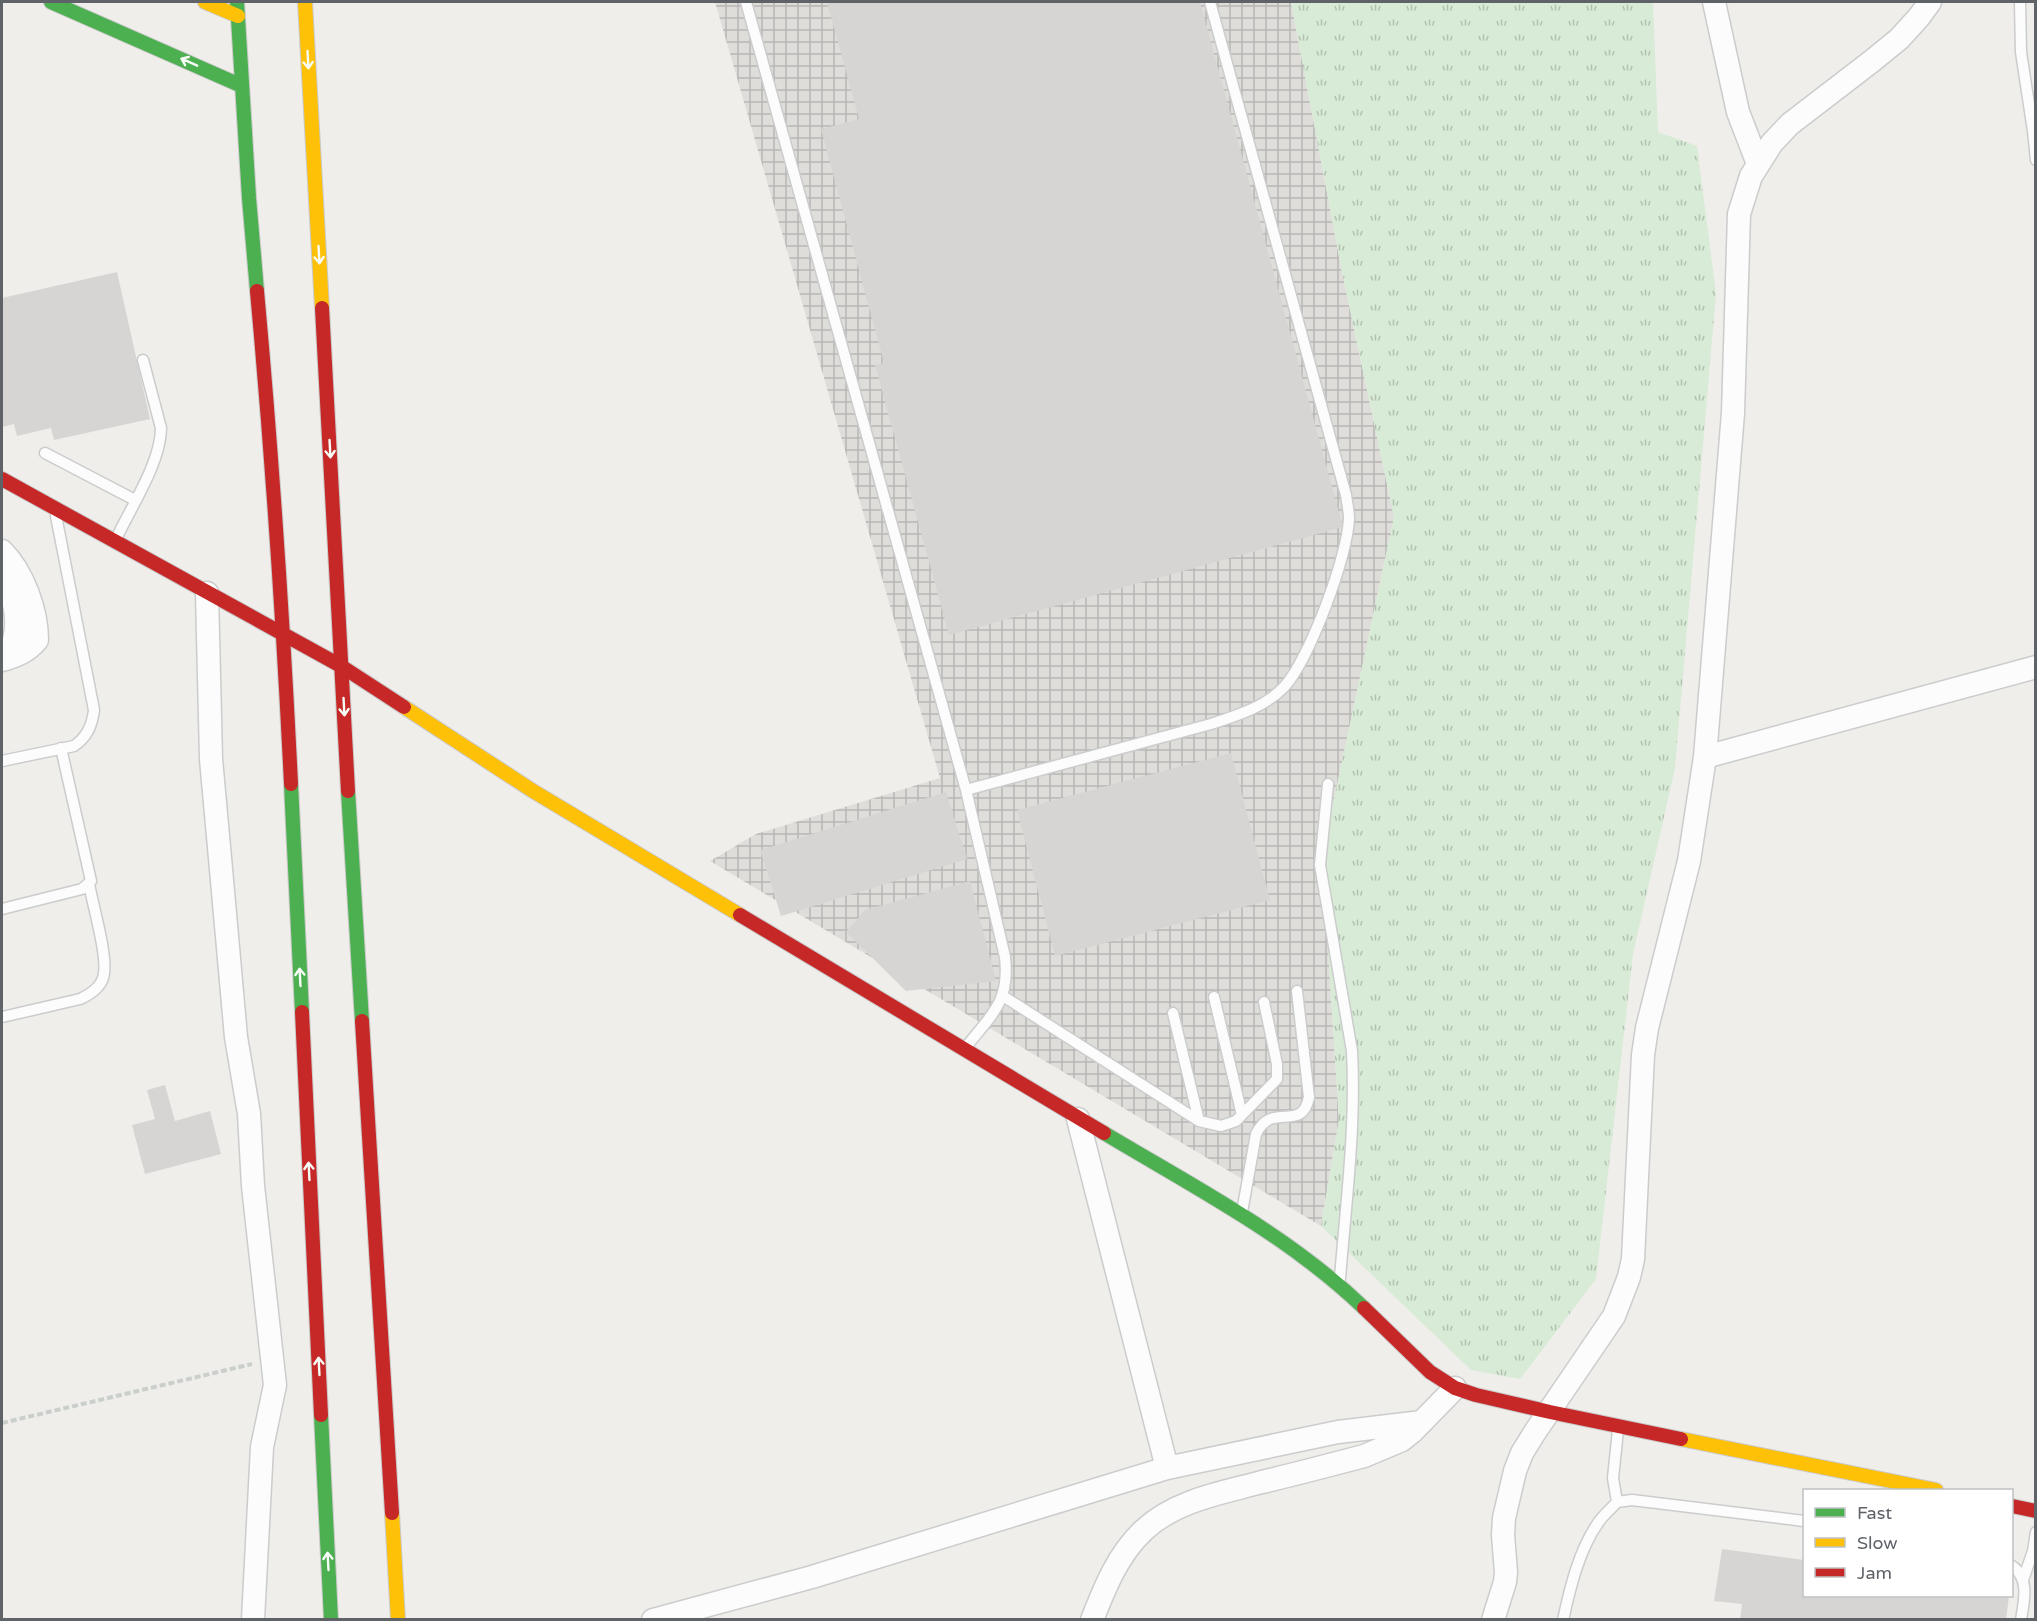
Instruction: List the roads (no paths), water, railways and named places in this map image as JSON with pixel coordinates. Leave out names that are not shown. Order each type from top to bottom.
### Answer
[{"type":"street","points":[[51,2],[242,86]]},
{"type":"street","points":[[205,2],[237,9],[249,198],[271,440],[284,636],[331,1620]]},
{"type":"street","points":[[305,2],[341,666],[398,1620]]},
{"type":"street","points":[[1714,2],[1738,112],[1758,164]]},
{"type":"street","points":[[1493,1620],[1505,1582],[1504,1518],[1515,1471],[1522,1453],[1614,1316],[1629,1277],[1633,1259],[1644,1046],[1689,861],[1705,757],[1731,450],[1739,214],[1747,186],[1758,164],[1790,124],[1899,39],[1930,2]]},
{"type":"street","points":[[2,479],[341,666],[533,791],[1242,1215],[1308,1258],[1340,1285],[1430,1372],[1455,1388],[1485,1398],[1550,1412],[1926,1489]]},
{"type":"street","points":[[2,551],[19,574],[37,630],[37,640],[30,649],[4,660]]},
{"type":"street","points":[[2,579],[9,592],[16,620],[14,642],[4,660]]},
{"type":"street","points":[[207,593],[211,759],[236,1037],[249,1114],[253,1186],[275,1385],[262,1447],[253,1620]]},
{"type":"street","points":[[1705,757],[2036,667]]},
{"type":"street","points":[[1078,1119],[1167,1468]]},
{"type":"street","points":[[1092,1620],[1119,1561],[1145,1529],[1160,1518],[1206,1497],[1371,1454],[1402,1440],[1455,1388]]},
{"type":"street","points":[[653,1620],[812,1577],[1167,1468],[1338,1432],[1422,1422]]},
{"type":"street","points":[[2013,1506],[2036,1510]]},
{"type":"lane","points":[[746,2],[966,790],[1005,957],[1006,985],[1003,996],[964,1050]]},
{"type":"lane","points":[[966,790],[1211,724],[1264,703],[1284,687],[1305,657],[1341,560],[1349,517],[1346,495],[1210,2]]},
{"type":"lane","points":[[2020,2],[2021,52],[2036,160]]},
{"type":"lane","points":[[115,542],[153,464],[161,439],[161,428],[143,360]]},
{"type":"lane","points":[[45,453],[135,501]]},
{"type":"lane","points":[[2,761],[74,746],[83,740],[89,729],[93,710],[55,508]]},
{"type":"lane","points":[[2,1017],[80,999],[99,986],[105,974],[104,958],[89,884],[91,877],[61,748]]},
{"type":"lane","points":[[1328,784],[1320,865],[1352,1051],[1353,1080],[1340,1285]]},
{"type":"lane","points":[[2,909],[82,889],[89,884]]},
{"type":"lane","points":[[1242,1215],[1256,1134],[1260,1125],[1278,1116],[1295,1116],[1303,1113],[1310,1097],[1297,991]]},
{"type":"lane","points":[[1003,996],[1199,1121],[1221,1126],[1236,1121],[1277,1080],[1277,1064],[1264,1002]]},
{"type":"lane","points":[[1214,997],[1242,1115]]},
{"type":"lane","points":[[1173,1013],[1199,1121]]},
{"type":"lane","points":[[1617,1502],[1613,1478],[1618,1426]]},
{"type":"lane","points":[[1563,1620],[1569,1594],[1585,1549],[1598,1523],[1617,1502],[1632,1500],[1803,1521]]},
{"type":"lane","points":[[2023,1580],[2033,1551],[2036,1532]]},
{"type":"lane","points":[[2013,1567],[2023,1580],[2025,1593],[2021,1620]]}]
